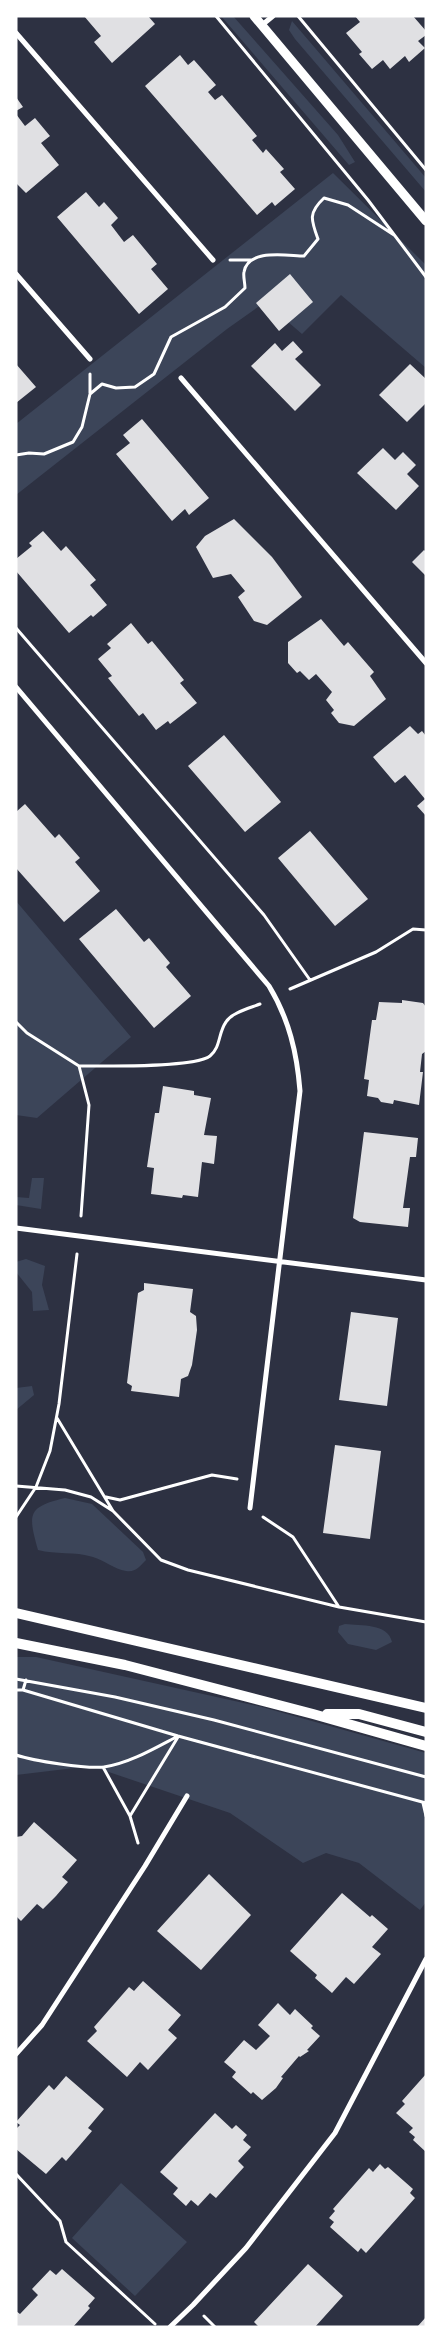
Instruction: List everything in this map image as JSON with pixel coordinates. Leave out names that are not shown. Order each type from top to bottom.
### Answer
[{"type":"main road","points":[[16,1613],[426,1708]]},
{"type":"main road","points":[[16,1643],[125,1665],[313,1714],[426,1746]]},
{"type":"main road","points":[[313,1714],[360,1714],[426,1732]]},
{"type":"street","points":[[254,16],[426,221]]},
{"type":"street","points":[[262,25],[273,16]]},
{"type":"street","points":[[16,33],[213,260]]},
{"type":"street","points":[[16,274],[90,359]]},
{"type":"street","points":[[181,378],[426,663]]},
{"type":"street","points":[[16,687],[270,986],[289,1025],[295,1049],[300,1091],[250,1508]]},
{"type":"street","points":[[16,1228],[426,1280]]},
{"type":"street","points":[[16,2054],[42,2025],[145,1866],[187,1796]]},
{"type":"street","points":[[170,2327],[246,2248],[335,2132],[426,1959]]},
{"type":"path","points":[[216,16],[368,200],[426,277]]},
{"type":"path","points":[[298,16],[426,170]]},
{"type":"path","points":[[213,260],[252,260],[263,256],[304,256],[318,239],[312,222],[314,207],[324,198],[348,205],[394,235]]},
{"type":"path","points":[[16,455],[29,453],[44,454],[73,442],[82,427],[90,394],[102,384],[116,388],[135,387],[154,374],[171,337],[225,307],[245,288],[244,270],[252,260]]},
{"type":"path","points":[[16,628],[264,915],[310,980]]},
{"type":"path","points":[[16,1022],[27,1033],[80,1066],[188,1063],[209,1057],[219,1046],[221,1032],[227,1020],[310,980],[376,952],[413,929],[426,930]]},
{"type":"path","points":[[80,1066],[89,1105],[80,1216]]},
{"type":"path","points":[[16,1517],[36,1487],[50,1451],[57,1417],[77,1254]]},
{"type":"path","points":[[57,1417],[113,1511]]},
{"type":"path","points":[[106,1497],[120,1500],[212,1475],[254,1481]]},
{"type":"path","points":[[16,1486],[65,1490],[85,1495],[113,1511],[161,1560],[188,1570],[339,1607],[426,1622]]},
{"type":"path","points":[[250,1508],[293,1537],[339,1607]]},
{"type":"path","points":[[16,1679],[115,1697],[214,1720],[426,1777]]},
{"type":"path","points":[[23,1690],[26,1680]]},
{"type":"path","points":[[16,1690],[23,1690],[178,1736],[424,1803],[426,1816]]},
{"type":"path","points":[[16,1755],[60,1763],[103,1767],[144,1753],[178,1736]]},
{"type":"path","points":[[130,1816],[178,1736]]},
{"type":"path","points":[[103,1767],[130,1816],[145,1866]]},
{"type":"path","points":[[16,2174],[60,2221],[66,2242],[145,2317],[159,2327]]},
{"type":"shaded area","points":[[221,16],[233,16],[338,135],[355,162],[349,165]]},
{"type":"shaded area","points":[[292,21],[426,178],[426,192],[295,39],[289,30]]},
{"type":"shaded area","points":[[333,173],[426,265],[426,368],[341,295],[302,334],[265,302],[227,329],[16,495],[16,424]]},
{"type":"shaded area","points":[[16,901],[131,1037],[37,1118],[16,1115]]},
{"type":"shaded area","points":[[32,1178],[44,1178],[41,1209],[16,1205],[16,1197],[29,1198]]},
{"type":"shaded area","points":[[26,1259],[45,1266],[42,1285],[49,1310],[33,1311],[32,1292],[16,1272],[16,1262]]},
{"type":"shaded area","points":[[32,1386],[34,1395],[16,1410],[16,1388]]},
{"type":"shaded area","points":[[65,1498],[92,1504],[143,1552],[146,1560],[137,1568],[129,1571],[122,1570],[86,1555],[38,1550],[32,1520],[34,1514],[43,1505]]},
{"type":"shaded area","points":[[345,1624],[380,1628],[385,1631],[392,1642],[376,1650],[348,1644],[338,1632],[339,1626]]},
{"type":"shaded area","points":[[16,1657],[36,1657],[262,1707],[426,1753],[426,1902],[420,1910],[359,1863],[326,1853],[303,1863],[230,1813],[91,1766],[16,1775]]},
{"type":"shaded area","points":[[121,2183],[187,2242],[135,2296],[72,2238]]},
{"type":"building","points":[[84,16],[148,16],[155,24],[112,63],[94,42],[101,36]]},
{"type":"building","points":[[355,16],[413,16],[426,31],[426,35],[418,41],[425,48],[409,62],[405,56],[390,69],[383,60],[372,69],[359,54],[362,52],[346,33],[360,22]]},
{"type":"building","points":[[180,55],[188,65],[194,60],[216,85],[208,92],[215,100],[222,95],[257,136],[252,140],[263,153],[266,149],[284,169],[280,172],[295,189],[275,206],[272,202],[257,215],[145,86]]},
{"type":"building","points":[[16,97],[23,107],[16,111]]},
{"type":"building","points":[[16,114],[25,126],[35,118],[50,136],[41,143],[59,165],[26,193],[16,183]]},
{"type":"building","points":[[86,192],[99,207],[104,202],[118,218],[111,225],[124,242],[133,235],[157,264],[151,269],[168,289],[139,314],[57,217]]},
{"type":"building","points":[[290,274],[313,302],[279,331],[256,303]]},
{"type":"building","points":[[293,341],[303,352],[295,359],[321,385],[295,411],[251,366],[275,343],[282,351]]},
{"type":"building","points":[[16,364],[36,387],[16,403]]},
{"type":"building","points":[[410,364],[426,379],[426,403],[407,422],[379,395]]},
{"type":"building","points":[[142,419],[209,498],[189,515],[185,509],[172,521],[116,454],[130,443],[123,435]]},
{"type":"building","points":[[383,448],[395,460],[403,452],[416,465],[407,474],[419,486],[396,510],[357,473]]},
{"type":"building","points":[[234,519],[272,557],[302,597],[267,625],[254,621],[238,597],[245,591],[231,574],[213,578],[196,547],[205,536]]},
{"type":"building","points":[[43,531],[61,551],[66,546],[96,580],[90,585],[107,605],[69,633],[16,571],[16,559],[32,546],[29,543]]},
{"type":"building","points":[[424,550],[426,552],[426,576],[412,562]]},
{"type":"building","points":[[321,619],[344,646],[348,642],[374,672],[370,676],[386,699],[354,726],[339,723],[331,713],[334,710],[326,700],[332,692],[316,674],[309,680],[300,671],[297,673],[288,663],[288,642]]},
{"type":"building","points":[[131,623],[148,644],[152,641],[184,680],[180,683],[197,703],[170,724],[168,721],[156,730],[143,713],[139,716],[108,678],[112,676],[98,659],[111,648],[107,644]]},
{"type":"building","points":[[410,726],[418,734],[422,731],[426,736],[426,816],[417,806],[425,799],[405,775],[395,783],[373,757]]},
{"type":"building","points":[[224,735],[281,802],[245,832],[188,766]]},
{"type":"building","points":[[25,804],[55,838],[59,834],[80,858],[75,862],[100,891],[64,922],[16,868],[16,812]]},
{"type":"building","points":[[310,831],[368,899],[335,926],[278,858]]},
{"type":"building","points":[[116,909],[144,942],[149,938],[170,963],[166,967],[191,996],[154,1028],[79,939]]},
{"type":"building","points":[[402,1000],[423,1003],[426,1007],[426,1051],[422,1054],[420,1072],[423,1072],[419,1105],[394,1100],[393,1104],[381,1102],[378,1098],[367,1096],[369,1080],[364,1079],[372,1020],[376,1020],[379,1002],[402,1003]]},
{"type":"building","points":[[163,1086],[194,1091],[194,1095],[211,1098],[204,1135],[217,1136],[214,1164],[202,1162],[198,1197],[183,1195],[182,1198],[151,1194],[154,1168],[147,1167],[155,1113],[159,1113]]},
{"type":"building","points":[[364,1132],[418,1138],[416,1157],[410,1157],[403,1208],[410,1208],[408,1227],[360,1222],[353,1218]]},
{"type":"building","points":[[144,1283],[193,1289],[190,1312],[196,1316],[197,1330],[192,1365],[188,1376],[181,1379],[179,1397],[131,1391],[132,1386],[127,1383],[138,1293],[144,1290]]},
{"type":"building","points":[[351,1312],[398,1318],[387,1406],[339,1400]]},
{"type":"building","points":[[335,1445],[381,1451],[370,1539],[323,1533]]},
{"type":"building","points":[[34,1822],[77,1860],[62,1877],[68,1882],[56,1896],[43,1909],[37,1904],[21,1921],[16,1916],[16,1837],[22,1836]]},
{"type":"building","points":[[209,1874],[251,1915],[201,1970],[157,1931]]},
{"type":"building","points":[[342,1893],[370,1917],[372,1915],[388,1929],[372,1947],[381,1954],[354,1984],[346,1977],[332,1993],[315,1978],[317,1975],[290,1951]]},
{"type":"building","points":[[143,1981],[181,2015],[168,2030],[177,2038],[148,2070],[140,2062],[127,2077],[87,2041],[97,2031],[94,2027],[129,1987],[134,1991]]},
{"type":"building","points":[[278,2003],[290,2015],[295,2009],[313,2026],[311,2028],[320,2036],[307,2050],[309,2051],[299,2056],[281,2077],[283,2078],[276,2088],[262,2100],[253,2092],[251,2094],[232,2077],[236,2072],[224,2062],[244,2040],[256,2050],[270,2036],[258,2025]]},
{"type":"building","points":[[426,2074],[426,2152],[413,2140],[415,2137],[409,2132],[413,2128],[396,2113],[405,2104],[402,2101]]},
{"type":"building","points":[[66,2076],[104,2109],[88,2128],[92,2131],[66,2161],[62,2157],[46,2174],[16,2149],[16,2129],[20,2125],[16,2122],[49,2085],[54,2090]]},
{"type":"building","points":[[215,2113],[232,2129],[236,2125],[247,2135],[243,2140],[251,2147],[238,2161],[244,2167],[216,2198],[210,2193],[198,2206],[191,2200],[186,2206],[173,2194],[178,2188],[160,2172]]},
{"type":"building","points":[[380,2164],[385,2169],[388,2167],[413,2189],[410,2193],[415,2198],[366,2253],[361,2248],[358,2252],[330,2227],[334,2222],[329,2218],[335,2211],[333,2209],[369,2168],[373,2172]]},
{"type":"building","points":[[308,2264],[343,2296],[315,2327],[259,2327],[254,2322]]},
{"type":"building","points":[[62,2269],[95,2298],[88,2306],[90,2308],[73,2327],[16,2327],[16,2311],[20,2314],[38,2295],[32,2289],[50,2270],[56,2275]]},
{"type":"building","points":[[426,2317],[426,2327],[417,2327]]}]
